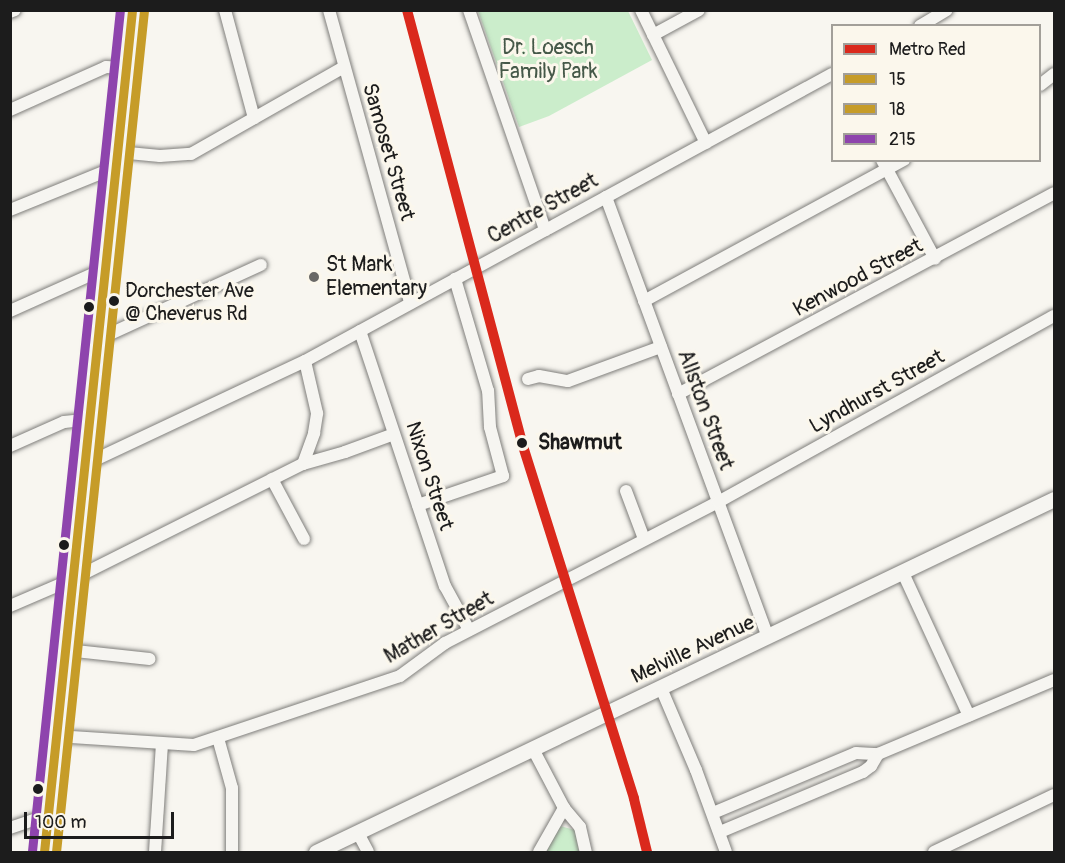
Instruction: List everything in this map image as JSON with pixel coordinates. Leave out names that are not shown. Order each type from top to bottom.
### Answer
[{"type":"main road","points":[[44,852],[132,10]]},
{"type":"street","points":[[10,12],[15,10]]},
{"type":"street","points":[[225,10],[254,118]]},
{"type":"street","name":"Samoset Street","points":[[329,10],[410,303]]},
{"type":"street","points":[[469,10],[545,230]]},
{"type":"street","points":[[641,10],[706,143]]},
{"type":"street","points":[[653,35],[699,10]]},
{"type":"street","points":[[923,24],[946,10]]},
{"type":"street","points":[[10,210],[117,159],[191,154],[344,67]]},
{"type":"street","points":[[10,110],[106,68],[126,68]]},
{"type":"street","points":[[1041,84],[1054,74]]},
{"type":"street","name":"Centre Street","points":[[86,464],[304,361],[831,75]]},
{"type":"street","points":[[644,302],[885,165],[935,259]]},
{"type":"street","name":"Kenwood Street","points":[[678,394],[935,259],[1054,193]]},
{"type":"street","name":"Allston Street","points":[[606,197],[768,638]]},
{"type":"street","points":[[99,339],[261,265]]},
{"type":"street","points":[[10,311],[106,268]]},
{"type":"street","points":[[418,505],[503,476],[490,427],[488,391],[455,279]]},
{"type":"street","name":"Lyndhurst Street","points":[[718,502],[1054,316]]},
{"type":"street","name":"Nixon Street","points":[[360,331],[445,586],[469,630]]},
{"type":"street","points":[[528,379],[538,376],[568,381],[661,347]]},
{"type":"street","points":[[303,464],[314,433],[317,414],[304,361]]},
{"type":"street","points":[[10,446],[64,422],[91,419]]},
{"type":"street","points":[[12,603],[73,579],[303,464],[394,434]]},
{"type":"street","points":[[272,480],[304,539]]},
{"type":"street","points":[[626,491],[644,539]]},
{"type":"street","name":"Melville Avenue","points":[[316,852],[768,638],[1054,499]]},
{"type":"street","name":"Mather Street","points":[[56,736],[191,746],[400,676],[440,646],[469,630],[718,502]]},
{"type":"street","points":[[903,573],[969,716]]},
{"type":"street","points":[[66,650],[150,659]]},
{"type":"street","points":[[713,813],[859,752],[878,754],[1054,680]]},
{"type":"street","points":[[662,687],[713,813],[726,852]]},
{"type":"street","points":[[218,738],[232,788],[232,852]]},
{"type":"street","points":[[155,852],[162,744]]},
{"type":"street","points":[[533,749],[564,808],[580,827],[586,852]]},
{"type":"street","points":[[720,832],[866,770],[878,754]]},
{"type":"street","points":[[801,775],[809,794]]},
{"type":"street","points":[[934,852],[1054,795]]},
{"type":"street","points":[[539,852],[564,808]]},
{"type":"street","points":[[10,828],[48,815]]},
{"type":"street","points":[[358,832],[368,852]]},
{"type":"green space","name":"Dr. Loesch Family Park","points":[[478,11],[628,11],[652,60],[549,116],[519,127]]},
{"type":"green space","points":[[560,826],[575,830],[579,852],[546,852]]},
{"type":"metro line","name":"Red","points":[[407,10],[522,443],[634,799],[647,852]]},
{"type":"transit line","name":"215","points":[[32,851],[120,10]]},
{"type":"transit line","name":"15","points":[[44,852],[132,10]]},
{"type":"transit line","name":"18","points":[[56,852],[144,11]]},
{"type":"place","name":"St Mark Elementary","points":[[314,277]]},
{"type":"place","name":"Dorchester Ave @ Cheverus Rd","points":[[114,301]]},
{"type":"place","name":"Shawmut","points":[[522,443]]}]
